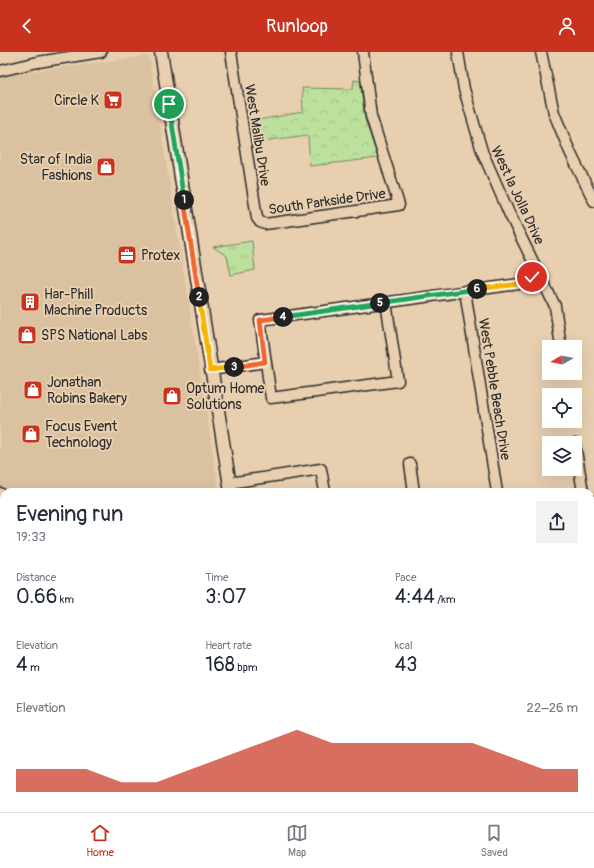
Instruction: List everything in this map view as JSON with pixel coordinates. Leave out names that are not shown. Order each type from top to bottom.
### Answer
[{"type":"main road","points":[[160,52],[230,488]]},
{"type":"street","points":[[0,71],[38,62],[101,52]]},
{"type":"street","name":"West Malibu Drive","points":[[231,52],[257,218],[260,222]]},
{"type":"street","name":"South Parkside Drive","points":[[260,222],[265,224],[399,205],[371,116],[363,52]]},
{"type":"street","name":"West la Jolla Drive","points":[[458,52],[464,89],[482,151],[509,213],[555,306],[560,340]]},
{"type":"street","points":[[541,52],[554,113],[570,152],[594,201]]},
{"type":"street","points":[[386,302],[398,381],[271,398],[260,320],[465,290],[519,284],[540,274]]},
{"type":"street","name":"West Pebble Beach Drive","points":[[465,290],[496,488]]},
{"type":"street","points":[[210,370],[265,362]]},
{"type":"street","points":[[410,464],[413,488]]},
{"type":"street","points":[[230,488],[322,469],[324,488]]},
{"type":"street","points":[[580,476],[582,488]]},
{"type":"shaded area","points":[[149,56],[218,488],[0,488],[0,78],[18,73]]},
{"type":"green space","points":[[354,80],[360,81],[365,120],[378,158],[310,166],[308,135],[254,142],[247,122],[303,112],[302,88],[353,89]]},
{"type":"green space","points":[[252,241],[255,270],[231,275],[227,256],[213,247]]},
{"type":"place","name":"Circle K","points":[[113,100]]},
{"type":"place","name":"Star of India Fashions","points":[[106,167]]},
{"type":"place","name":"Protex","points":[[127,255]]},
{"type":"place","name":"Har-Phill Machine Products","points":[[30,302]]},
{"type":"place","name":"SPS National Labs","points":[[27,335]]},
{"type":"place","name":"Jonathan Robins Bakery","points":[[33,390]]},
{"type":"place","name":"Optum Home Solutions","points":[[172,396]]},
{"type":"place","name":"Focus Event Technology","points":[[31,434]]},
{"type":"route","points":[[169,104],[210,370],[265,362],[260,320],[465,290],[519,284],[532,277]]}]
